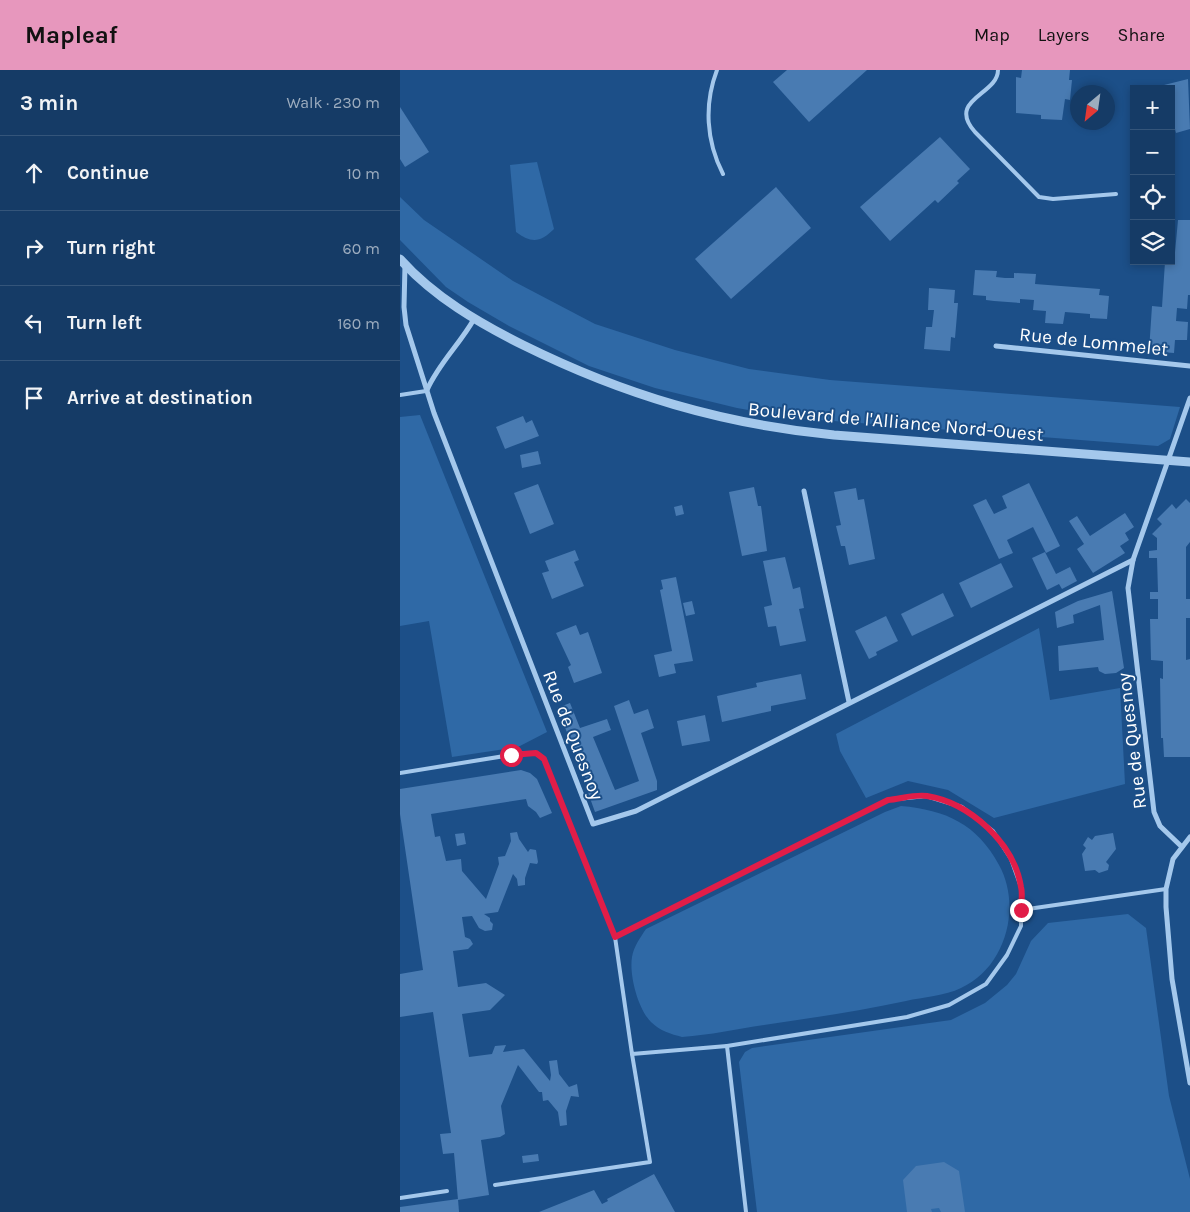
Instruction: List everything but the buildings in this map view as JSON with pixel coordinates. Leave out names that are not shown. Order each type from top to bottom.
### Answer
[{"type":"street","points":[[403,262],[406,325],[426,391]]},
{"type":"street","name":"Boulevard de l'Alliance Nord-Ouest","points":[[403,262],[440,295],[474,318],[588,376],[658,400],[740,423],[834,435],[1190,462]]},
{"type":"street","points":[[426,391],[439,367],[461,340],[474,318]]},
{"type":"street","name":"Rue de Lommelet","points":[[996,346],[1190,366]]},
{"type":"street","name":"Rue de Quesnoy","points":[[426,391],[593,824],[636,811],[1133,560]]},
{"type":"street","points":[[1168,460],[1190,398]]},
{"type":"street","name":"Rue de Quesnoy","points":[[1168,460],[1133,560],[1128,599],[1154,812],[1160,826],[1182,847]]},
{"type":"street","points":[[804,491],[849,702]]},
{"type":"street","points":[[1190,837],[1173,859],[1166,890],[1172,979],[1190,1083]]},
{"type":"lane","points":[[718,70],[710,93],[708,117],[713,151],[723,174]]},
{"type":"lane","points":[[998,70],[996,80],[970,104],[967,112],[967,121],[1032,193],[1046,199],[1116,194]]},
{"type":"lane","points":[[400,395],[426,391]]},
{"type":"lane","points":[[400,773],[523,753],[536,753],[544,759],[615,937],[650,1162],[495,1185]]},
{"type":"lane","points":[[615,937],[888,800],[926,796],[962,808],[993,831],[1011,859],[1021,887],[1021,926],[1011,948],[986,984],[949,1005],[907,1017],[727,1046],[632,1054]]},
{"type":"lane","points":[[1021,910],[1166,890]]},
{"type":"lane","points":[[727,1046],[746,1212]]},
{"type":"lane","points":[[400,1198],[447,1191]]},
{"type":"shaded area","points":[[537,162],[554,229],[540,239],[531,240],[516,232],[510,165]]},
{"type":"shaded area","points":[[400,197],[424,220],[513,281],[595,324],[675,350],[749,369],[830,380],[1180,407],[1170,439],[1158,446],[795,418],[737,408],[655,388],[589,366],[509,326],[446,287],[400,240]]},
{"type":"shaded area","points":[[420,415],[547,732],[518,747],[452,757],[429,621],[400,626],[400,417]]},
{"type":"shaded area","points":[[1039,628],[1050,700],[1120,688],[1125,784],[994,818],[948,790],[908,781],[866,798],[840,751],[836,734]]},
{"type":"shaded area","points":[[901,806],[932,811],[959,822],[970,829],[990,851],[1006,881],[1009,917],[1006,934],[999,951],[989,966],[976,979],[955,991],[941,995],[703,1035],[682,1037],[662,1030],[651,1022],[638,1000],[631,964],[637,942],[646,929],[885,812]]},
{"type":"shaded area","points":[[1128,914],[1146,928],[1169,1096],[1190,1179],[1190,1212],[757,1212],[739,1062],[745,1052],[752,1048],[951,1020],[985,1003],[1007,985],[1016,974],[1031,941],[1048,923]]},
{"type":"route","points":[[511,755],[536,753],[544,759],[615,937],[888,800],[926,796],[962,808],[993,831],[1011,859],[1021,887],[1021,910]]}]
